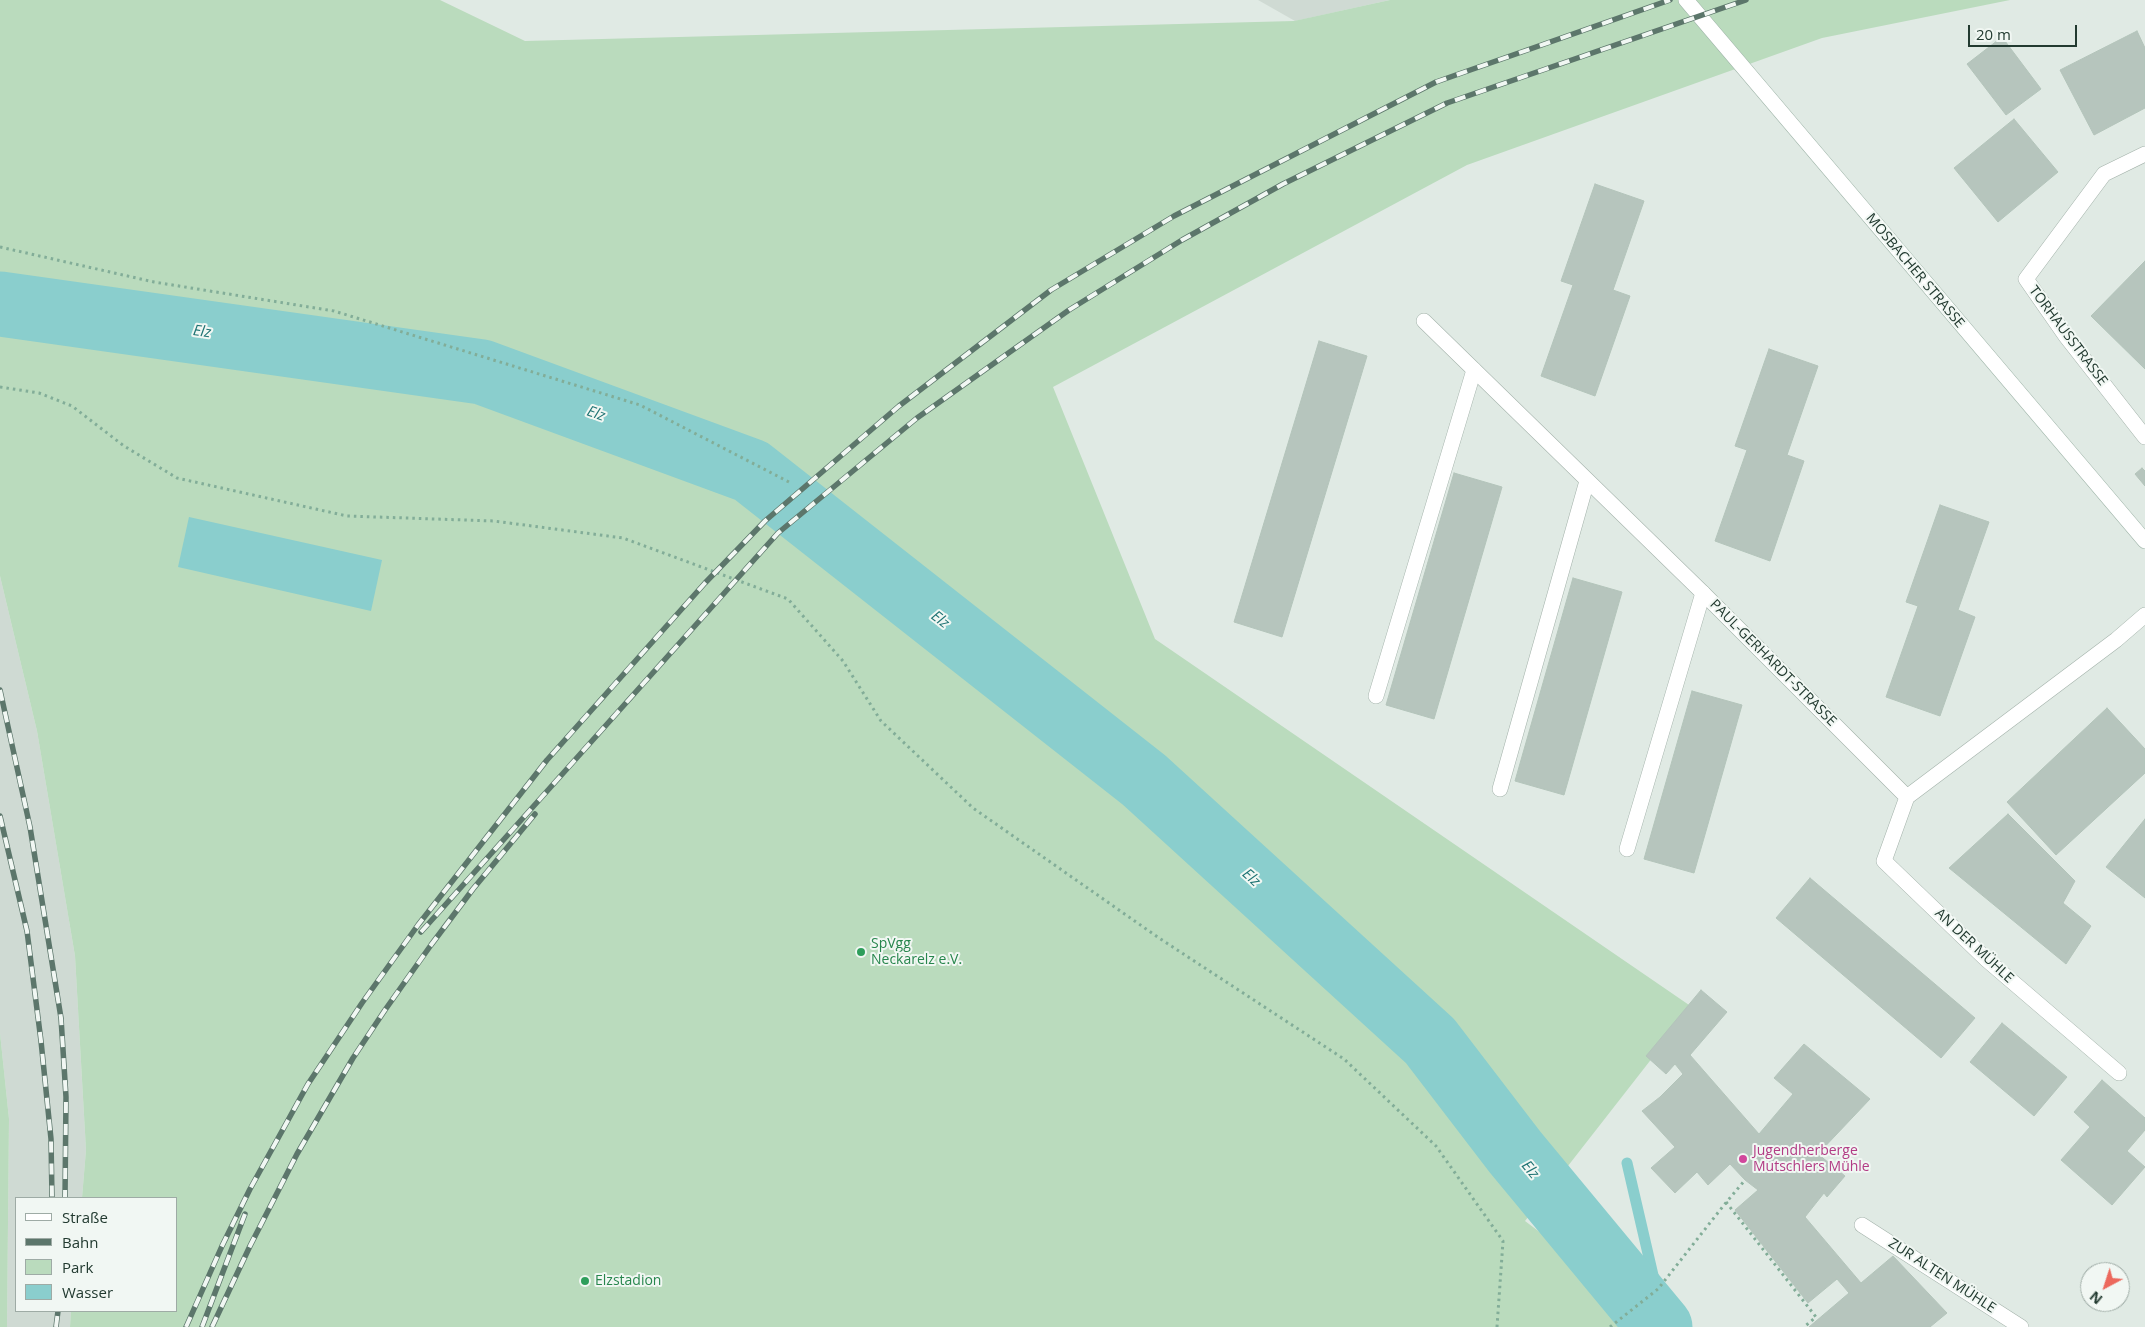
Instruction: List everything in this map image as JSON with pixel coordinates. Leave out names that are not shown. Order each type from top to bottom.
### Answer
[{"type":"street","name":"MOSBACHER STRASSE","points":[[1686,0],[2145,541]]},
{"type":"street","name":"TORHAUSSTRASSE","points":[[2145,154],[2104,174],[2026,279],[2065,335],[2145,436]]},
{"type":"street","name":"PAUL-GERHARDT-STRASSE","points":[[1424,321],[1587,482],[1703,592],[1907,796]]},
{"type":"street","points":[[1376,696],[1474,370]]},
{"type":"street","points":[[1500,789],[1587,482]]},
{"type":"street","points":[[1626,849],[1703,592]]},
{"type":"street","points":[[1907,796],[2116,640],[2145,615]]},
{"type":"street","name":"AN DER MÜHLE","points":[[1907,796],[1884,861],[1987,960],[2119,1073]]},
{"type":"street","name":"ZUR ALTEN MÜHLE","points":[[1862,1225],[2022,1327]]},
{"type":"path","points":[[0,248],[154,282],[334,311],[640,405],[789,482]]},
{"type":"path","points":[[0,387],[39,393],[72,406],[124,446],[177,478],[347,516],[494,521],[623,538],[788,599],[843,661],[881,721],[973,808],[1159,938],[1344,1059],[1436,1146],[1503,1241],[1498,1326]]},
{"type":"path","points":[[1610,1327],[1658,1289],[1745,1180]]},
{"type":"path","points":[[1725,1203],[1816,1316],[1804,1327]]},
{"type":"shaded area","points":[[1258,0],[1390,0],[1295,21]]},
{"type":"shaded area","points":[[0,576],[37,731],[75,956],[86,1150],[82,1197],[15,1197],[15,1312],[71,1312],[70,1327],[7,1327],[9,1119],[0,1033]]},
{"type":"green space","points":[[0,0],[440,0],[525,41],[1294,21],[1390,0],[2010,0],[1822,38],[1467,165],[1053,387],[1155,639],[1692,1007],[1525,1221],[1666,1327],[70,1327],[71,1312],[178,1312],[178,1197],[82,1197],[86,1150],[75,956],[37,731],[0,576]]},
{"type":"green space","points":[[0,1033],[9,1119],[7,1327],[0,1327]]},
{"type":"water","points":[[189,517],[382,560],[371,611],[178,567]]},
{"type":"building","points":[[2137,31],[2145,48],[2145,108],[2094,135],[2060,70]]},
{"type":"building","points":[[2002,37],[2041,89],[2006,115],[1967,64]]},
{"type":"building","points":[[2014,119],[2058,172],[1998,222],[1954,168]]},
{"type":"building","points":[[1595,184],[1644,201],[1613,290],[1630,296],[1595,396],[1541,376],[1573,285],[1561,281]]},
{"type":"building","points":[[2145,261],[2145,369],[2091,316]]},
{"type":"building","points":[[1319,341],[1367,356],[1282,637],[1234,622]]},
{"type":"building","points":[[1769,349],[1818,366],[1787,455],[1804,461],[1770,561],[1715,541],[1747,450],[1735,446]]},
{"type":"building","points":[[2142,468],[2145,471],[2145,486],[2135,474]]},
{"type":"building","points":[[1454,473],[1502,487],[1434,719],[1386,705]]},
{"type":"building","points":[[1940,505],[1989,522],[1958,610],[1975,617],[1940,716],[1886,697],[1918,606],[1906,602]]},
{"type":"building","points":[[1573,578],[1622,592],[1564,795],[1515,781]]},
{"type":"building","points":[[1692,691],[1742,705],[1694,873],[1644,859]]},
{"type":"building","points":[[2107,708],[2145,749],[2145,773],[2056,855],[2007,802]]},
{"type":"building","points":[[2008,814],[2075,881],[2063,903],[2091,926],[2066,964],[1949,868]]},
{"type":"building","points":[[2145,819],[2145,898],[2106,867]]},
{"type":"building","points":[[1810,878],[1975,1018],[1941,1058],[1776,918]]},
{"type":"building","name":"Jugendherberge Mutschlers Mühle","points":[[1701,990],[1727,1012],[1690,1055],[1759,1134],[1793,1094],[1774,1078],[1804,1044],[1870,1099],[1818,1154],[1845,1176],[1827,1197],[1824,1193],[1805,1217],[1861,1283],[1893,1256],[1947,1313],[1930,1327],[1809,1327],[1849,1293],[1837,1279],[1808,1303],[1735,1210],[1758,1190],[1745,1180],[1730,1164],[1708,1185],[1697,1172],[1675,1193],[1651,1168],[1675,1147],[1642,1111],[1660,1097],[1683,1074],[1675,1064],[1666,1074],[1646,1056]]},
{"type":"building","points":[[2002,1023],[2067,1077],[2034,1116],[1970,1062]]},
{"type":"building","points":[[2102,1080],[2145,1118],[2145,1130],[2127,1151],[2145,1167],[2112,1205],[2061,1160],[2090,1127],[2074,1112]]},
{"type":"waterway","name":"Elz","points":[[0,304],[482,372],[751,471],[1144,780],[1430,1041],[1515,1152],[1660,1327]]},
{"type":"waterway","points":[[1627,1163],[1665,1327]]},
{"type":"railway","points":[[186,1327],[250,1189],[308,1084],[362,1003],[418,925],[547,760],[705,583],[765,521],[899,406],[1051,290],[1174,216],[1436,82],[1670,0]]},
{"type":"railway","points":[[421,932],[778,533],[917,418],[1069,310],[1182,240],[1283,184],[1447,103],[1746,0]]},
{"type":"railway","points":[[0,690],[30,827],[61,1018],[66,1097],[65,1197]]},
{"type":"railway","points":[[212,1327],[250,1246],[297,1154],[353,1058],[431,945],[473,889],[535,814]]},
{"type":"railway","points":[[0,816],[27,931],[51,1139],[52,1197]]},
{"type":"railway","points":[[202,1327],[245,1214]]},
{"type":"railway","points":[[56,1327],[58,1312]]},
{"type":"place","name":"SpVgg Neckarelz e.V.","points":[[861,952]]},
{"type":"place","name":"Jugendherberge Mutschlers Mühle","points":[[1743,1159]]},
{"type":"place","name":"Elzstadion","points":[[585,1281]]}]
